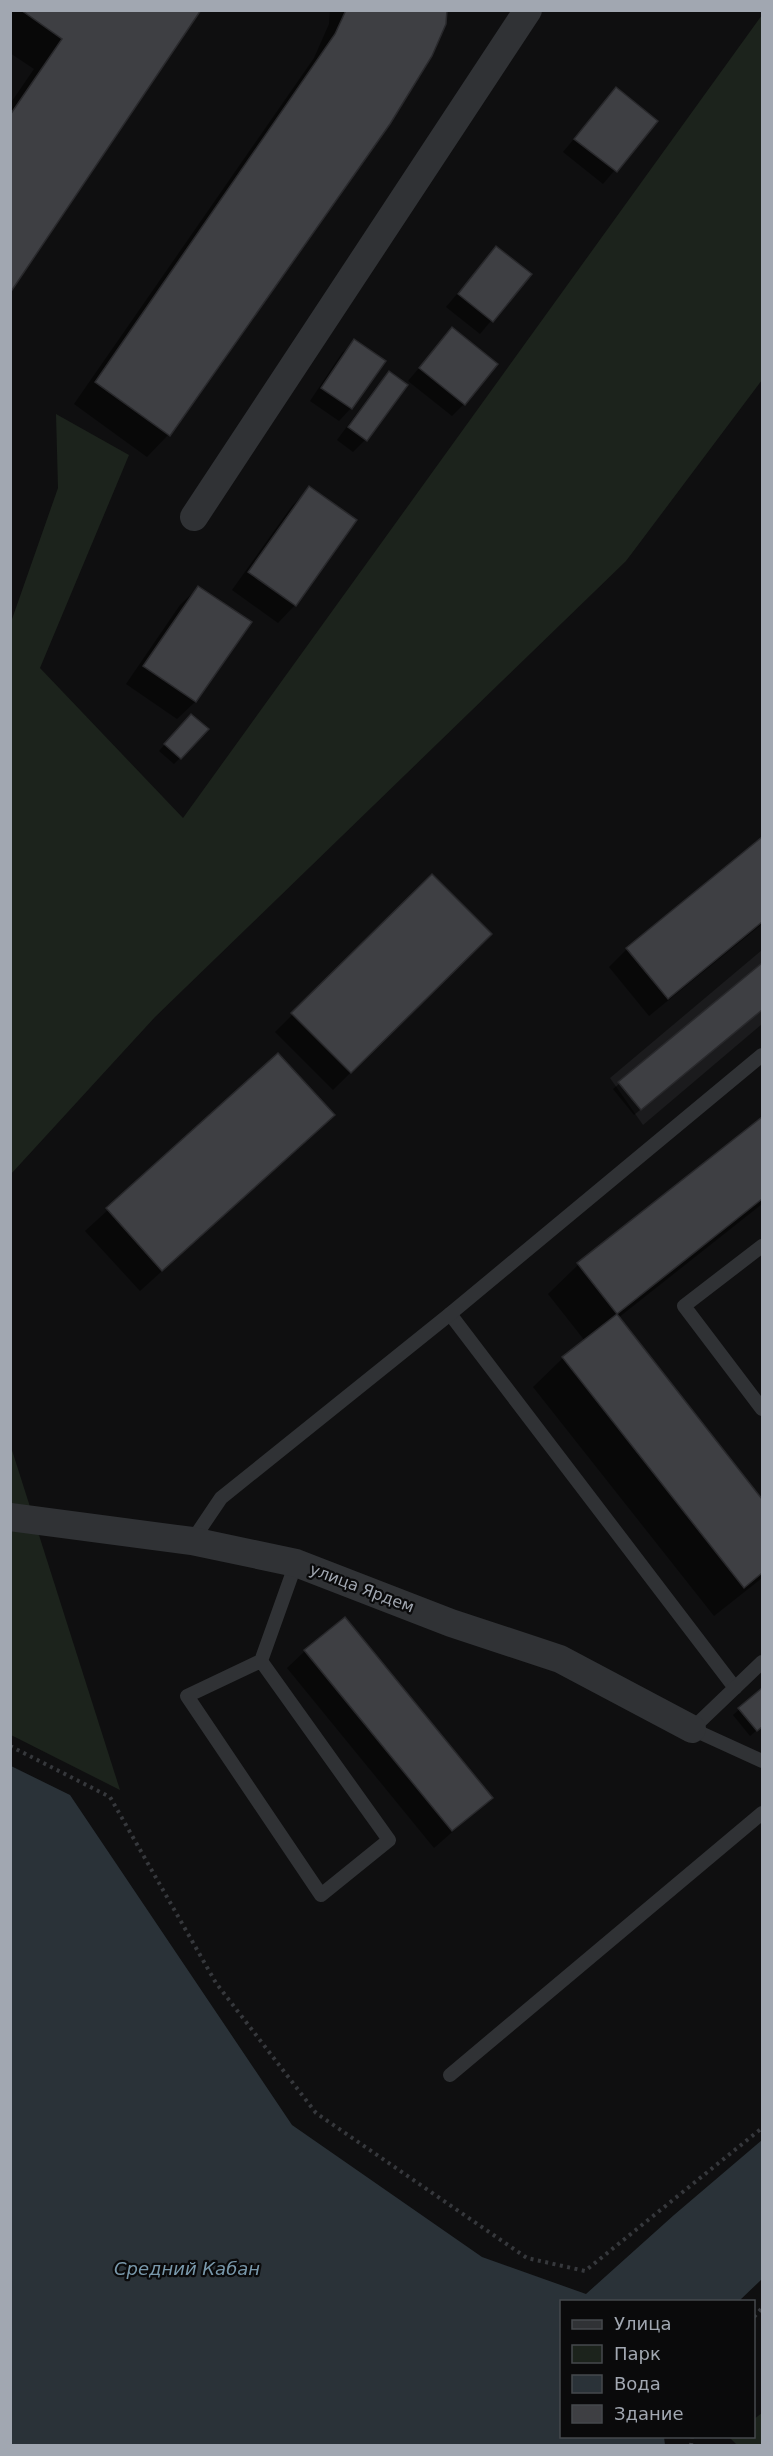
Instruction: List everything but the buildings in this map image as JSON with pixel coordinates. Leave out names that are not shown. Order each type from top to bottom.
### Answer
[{"type":"street","points":[[194,517],[528,10]]},
{"type":"street","name":"улица Ярдем","points":[[10,1517],[192,1541],[296,1563],[451,1623],[560,1659],[692,1729]]},
{"type":"lane","points":[[192,1541],[221,1498],[450,1314],[762,1055]]},
{"type":"lane","points":[[762,1246],[684,1306],[762,1409]]},
{"type":"lane","points":[[450,1314],[735,1688]]},
{"type":"lane","points":[[261,1661],[388,1840],[321,1895],[187,1696],[261,1661],[296,1563]]},
{"type":"lane","points":[[762,1662],[692,1729],[762,1761]]},
{"type":"lane","points":[[450,2075],[762,1813]]},
{"type":"path","points":[[10,1746],[110,1797],[216,1983],[316,2112],[527,2258],[585,2271],[762,2128]]},
{"type":"shaded area","points":[[762,950],[762,1024],[643,1125],[610,1078]]},
{"type":"green space","points":[[762,15],[762,380],[626,561],[155,1017],[11,1174],[11,622],[58,488],[56,414],[129,455],[40,668],[183,818]]},
{"type":"green space","points":[[11,1447],[120,1790],[11,1735]]},
{"type":"green space","points":[[762,2413],[762,2445],[737,2445],[730,2438],[755,2438],[755,2418]]},
{"type":"water","name":"Средний Кабан","points":[[11,1766],[70,1795],[292,2125],[482,2257],[586,2294],[762,2140],[762,2279],[740,2300],[560,2300],[560,2438],[664,2438],[665,2445],[11,2445]]}]
